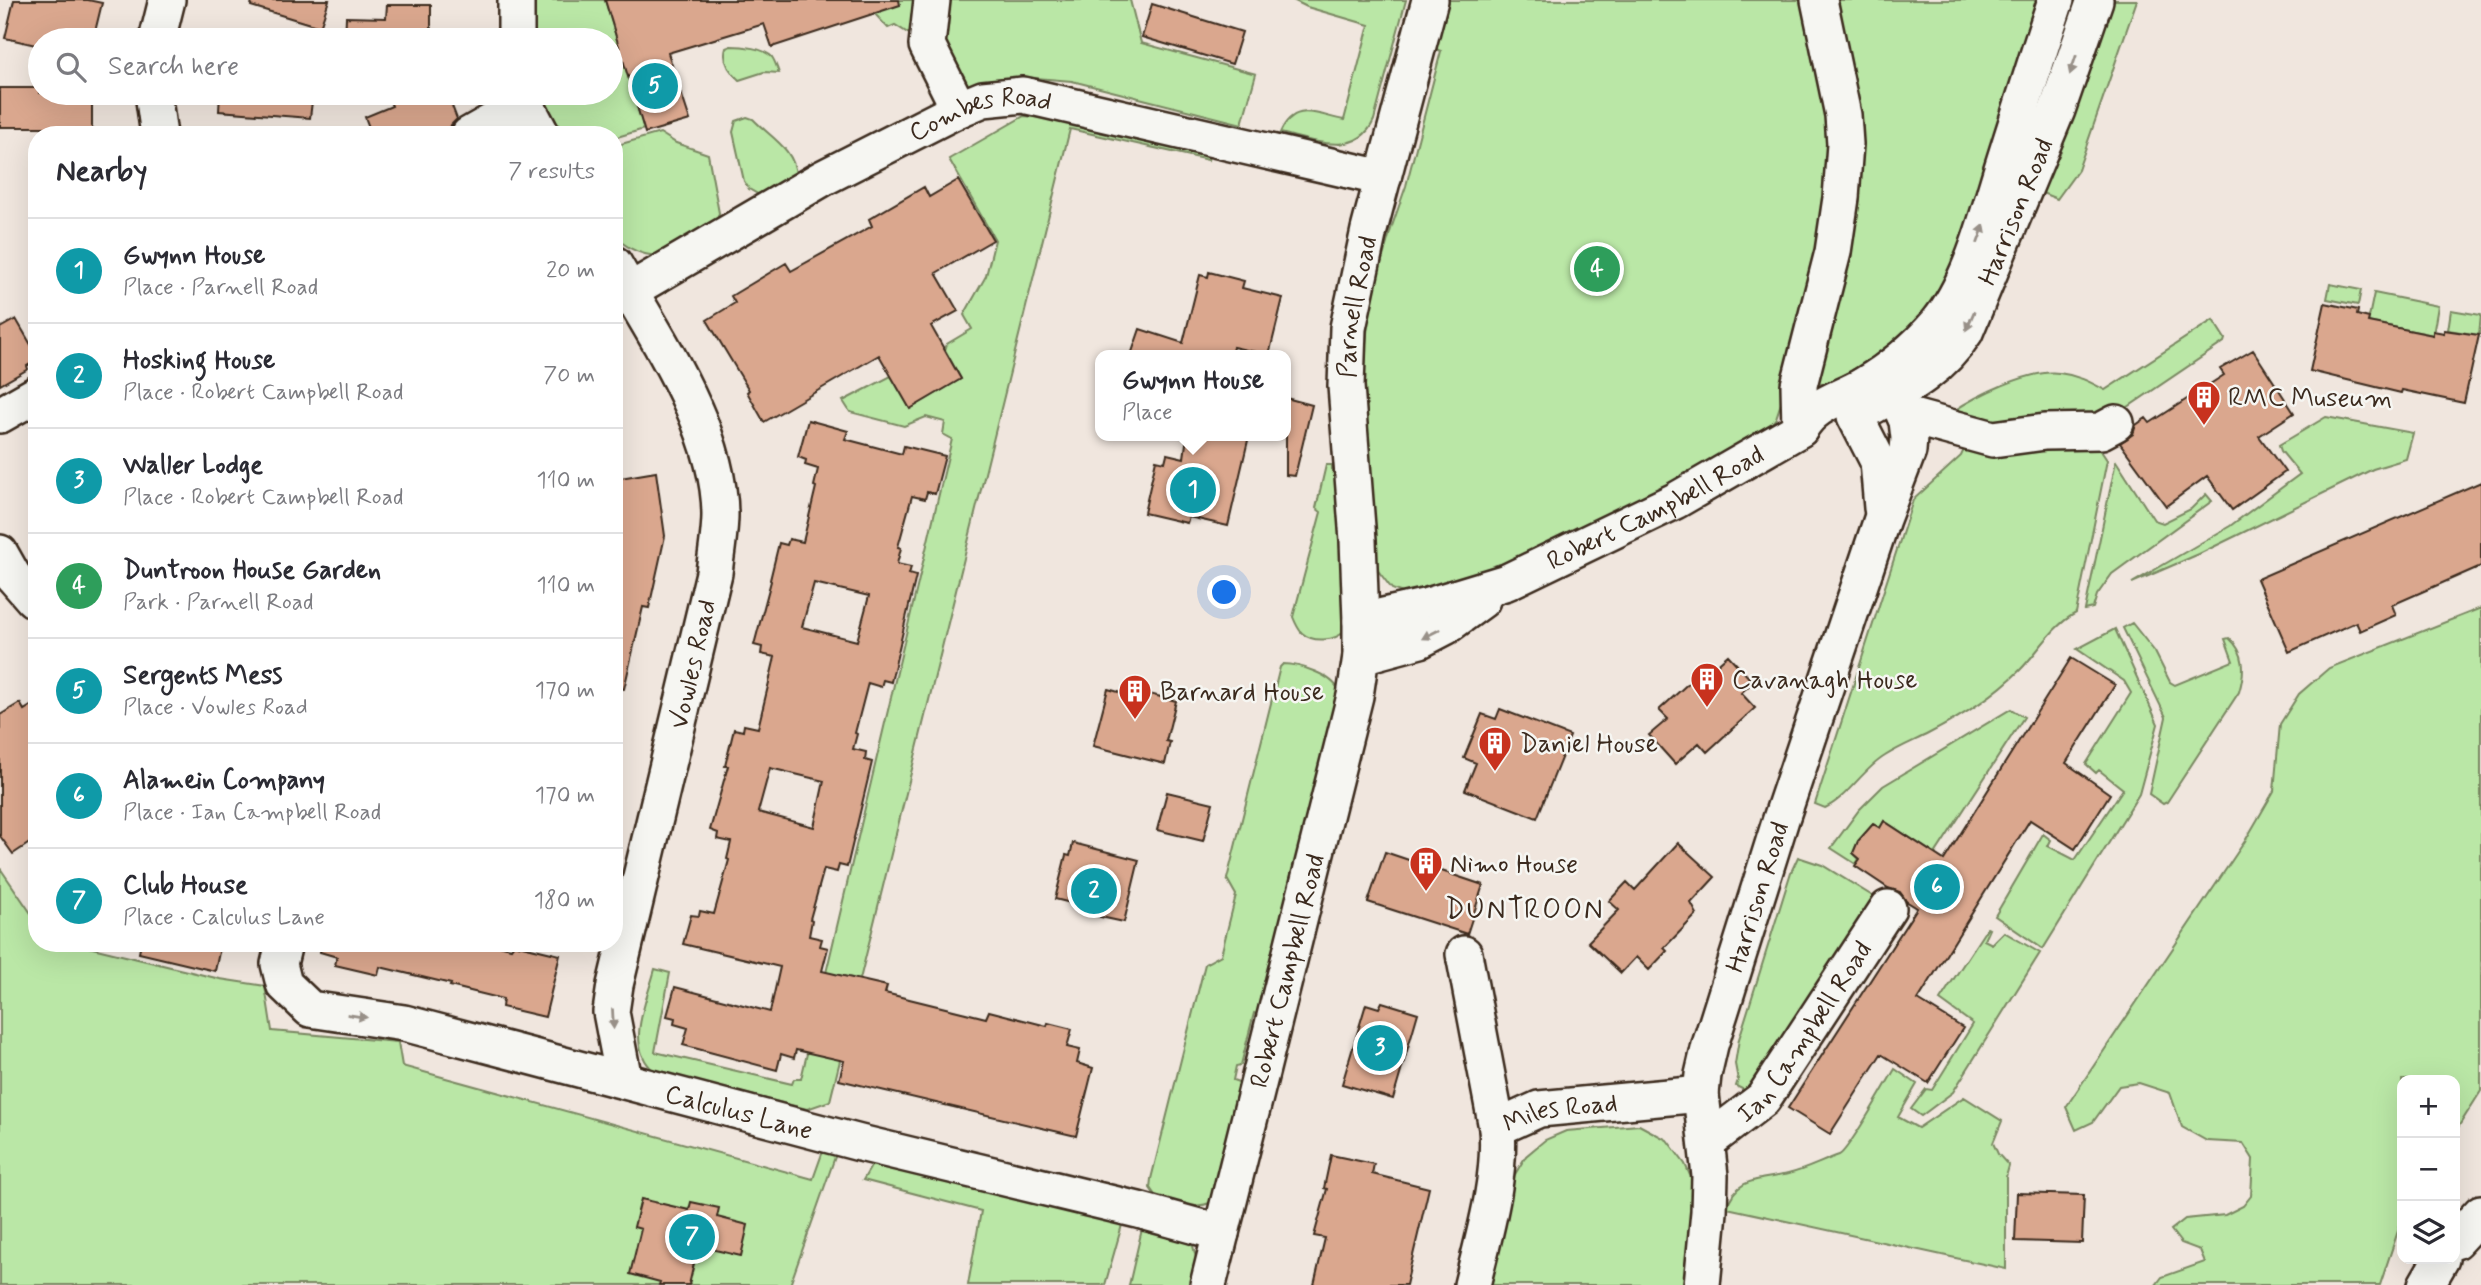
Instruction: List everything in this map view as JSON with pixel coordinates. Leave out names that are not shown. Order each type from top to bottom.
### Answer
[{"type":"street","points":[[160,28],[167,0]]},
{"type":"street","points":[[516,0],[516,28]]},
{"type":"street","points":[[932,0],[927,45],[959,109]]},
{"type":"street","name":"Parnell Road","points":[[1361,621],[1346,355],[1356,284],[1430,0]]},
{"type":"street","points":[[1800,429],[1799,385],[1833,252],[1845,144],[1843,115],[1819,0]]},
{"type":"street","name":"Harrison Road","points":[[1882,519],[1878,461],[1880,403],[1887,369],[1924,337],[1943,316],[1955,297],[1994,195],[2056,0]]},
{"type":"street","name":"Harrison Road","points":[[1880,403],[1938,366],[1965,332],[2057,110],[2095,0]]},
{"type":"street","name":"Combes Road","points":[[623,283],[823,178],[983,99],[1023,95],[1383,178]]},
{"type":"street","points":[[155,105],[158,126]]},
{"type":"street","points":[[482,126],[513,105]]},
{"type":"street","points":[[527,105],[538,126]]},
{"type":"street","name":"Vowles Road","points":[[623,292],[697,413],[711,450],[720,514],[713,573],[623,949]]},
{"type":"street","points":[[1880,403],[1950,389]]},
{"type":"street","points":[[0,415],[28,399]]},
{"type":"street","points":[[1880,403],[1993,439],[2045,432],[2101,431],[2116,424]]},
{"type":"street","name":"Robert Campbell Road","points":[[1360,656],[1412,643],[1429,635],[1507,582],[1675,501],[1800,429],[1806,418],[1822,405],[1880,403]]},
{"type":"street","name":"Harrison Road","points":[[1702,1285],[1709,1212],[1707,1142],[1701,1094],[1703,1075],[1717,1020],[1882,519],[1908,451],[1909,438],[1880,403]]},
{"type":"street","points":[[0,553],[13,576],[28,592]]},
{"type":"street","name":"Robert Campbell Road","points":[[1208,1285],[1339,769],[1355,696],[1361,621],[1428,606],[1507,582]]},
{"type":"street","name":"Ian Campbell Road","points":[[1707,1142],[1763,1100],[1888,908]]},
{"type":"street","name":"Vowles Road","points":[[622,952],[611,1012],[624,1080]]},
{"type":"street","name":"Calculus Lane","points":[[281,954],[284,984],[310,1009],[404,1023],[860,1143],[1138,1210],[1221,1233]]},
{"type":"street","points":[[1464,954],[1497,1128]]},
{"type":"street","name":"Miles Road","points":[[1472,1285],[1491,1200],[1498,1145],[1497,1128],[1539,1109],[1701,1094]]},
{"type":"street","points":[[2460,1236],[2481,1213]]},
{"type":"street","points":[[2426,1285],[2438,1264]]},
{"type":"green space","points":[[532,0],[605,0],[613,28],[531,28]]},
{"type":"green space","points":[[867,0],[920,0],[914,37],[895,25],[888,28],[873,12]]},
{"type":"green space","points":[[941,0],[1130,0],[1141,43],[1256,74],[1242,124],[1072,81],[1024,77],[967,87],[949,57],[939,29]]},
{"type":"green space","points":[[1293,0],[1406,0],[1374,120],[1366,132],[1356,139],[1332,144],[1280,133],[1292,116],[1299,113],[1316,113],[1344,120],[1369,25],[1307,7]]},
{"type":"green space","points":[[1449,0],[1804,0],[1835,154],[1799,349],[1776,418],[1768,428],[1690,475],[1531,555],[1413,597],[1392,589],[1376,568],[1362,386],[1370,302],[1406,186],[1441,51],[1436,49]]},
{"type":"green space","points":[[1829,0],[2042,0],[1979,195],[1945,286],[1927,314],[1877,356],[1829,383],[1814,384],[1827,322]]},
{"type":"green space","points":[[2104,0],[2137,0],[2078,170],[2057,199],[2037,191]]},
{"type":"green space","points":[[731,46],[764,51],[773,59],[779,73],[764,72],[739,80],[726,61],[726,48]]},
{"type":"green space","points":[[623,60],[644,129],[623,135],[623,126],[552,126],[544,105],[623,105]]},
{"type":"green space","points":[[1024,116],[1048,118],[1209,155],[1208,160],[1070,129],[830,1101],[807,1109],[654,1071],[640,1049],[639,1036],[643,1008],[655,969],[670,973],[655,1052],[792,1084],[794,1079],[801,1079],[952,439],[943,434],[945,422],[926,417],[904,426],[850,412],[843,401],[891,376],[910,409],[961,379],[945,350],[947,344],[972,329],[964,315],[986,276],[995,240],[949,159]]},
{"type":"green space","points":[[747,117],[753,119],[780,144],[795,167],[796,176],[763,197],[749,189],[744,181],[733,132],[736,121]]},
{"type":"green space","points":[[660,133],[676,143],[708,154],[719,213],[717,220],[676,249],[664,254],[643,254],[623,243],[623,143]]},
{"type":"green space","points":[[2330,284],[2361,290],[2358,305],[2327,299]]},
{"type":"green space","points":[[2374,293],[2438,306],[2433,335],[2368,322]]},
{"type":"green space","points":[[2451,310],[2481,315],[2479,335],[2448,330]]},
{"type":"green space","points":[[2213,320],[2225,339],[2224,342],[2125,409],[2011,430],[1952,412],[2003,385],[2033,375],[2072,375],[2105,390]]},
{"type":"green space","points":[[2326,417],[2413,433],[2406,459],[2373,469],[2199,554],[2132,583],[2230,526],[2300,474],[2279,445]]},
{"type":"green space","points":[[1968,441],[2099,448],[2107,460],[2076,613],[2067,618],[2046,639],[2010,680],[1988,697],[1953,720],[1885,756],[1833,804],[1825,808],[1815,804],[1913,500],[1961,456]]},
{"type":"green space","points":[[2116,461],[2154,520],[2163,523],[2191,509],[2206,494],[2212,501],[2112,574],[2097,595],[2093,608],[2085,610]]},
{"type":"green space","points":[[1326,465],[1332,465],[1332,471],[1335,471],[1345,631],[1324,640],[1302,633],[1293,617],[1321,512],[1316,508]]},
{"type":"green space","points":[[2481,608],[2481,1091],[2460,1124],[2460,1075],[2397,1075],[2397,1234],[2380,1285],[2156,1285],[2162,1277],[2205,1262],[2200,1250],[2181,1243],[2171,1230],[2185,1219],[2225,1215],[2243,1206],[2251,1196],[2253,1159],[2243,1143],[2207,1141],[2182,1127],[2170,1093],[2139,1083],[2119,1086],[2093,1122],[2076,1130],[2066,1107],[2245,841],[2274,791],[2280,724],[2299,694],[2329,668]]},
{"type":"green space","points":[[2132,623],[2155,652],[2170,682],[2175,685],[2233,661],[2225,639],[2229,638],[2235,644],[2243,663],[2239,692],[2167,802],[2163,804],[2149,794],[2166,717],[2123,628]]},
{"type":"green space","points":[[2115,629],[2158,724],[2139,794],[2043,949],[1995,916],[2043,834],[2051,840],[2048,846],[2075,860],[2123,789],[2099,770],[2096,773],[2086,764],[2131,693],[2124,681],[2077,649]]},
{"type":"green space","points":[[1283,664],[1323,675],[1336,685],[1339,691],[1260,1015],[1254,1013],[1241,1065],[1236,1066],[1233,1080],[1244,1084],[1214,1201],[1186,1205],[1157,1198],[1150,1188],[1151,1179],[1205,964],[1221,955],[1236,895],[1227,879],[1280,667]]},
{"type":"green space","points":[[2011,709],[2024,717],[1935,854],[1884,821],[1880,828],[1873,824],[1858,841],[1853,853],[1859,859],[1856,864],[1831,848],[1859,810],[1883,786]]},
{"type":"green space","points":[[1798,857],[1822,865],[1879,900],[1748,1092],[1736,1086],[1738,1080],[1735,1064],[1739,1039]]},
{"type":"green space","points":[[0,868],[28,909],[28,952],[109,952],[220,979],[265,986],[272,1031],[398,1042],[402,1066],[813,1179],[823,1151],[836,1154],[790,1285],[0,1285]]},
{"type":"green space","points":[[1987,928],[1989,929],[1984,940],[1992,944],[2004,932],[2040,953],[1953,1092],[1921,1116],[1911,1109],[1926,1089],[1932,1090],[1973,1024],[1940,1000]]},
{"type":"green space","points":[[1895,1069],[1917,1084],[1898,1117],[1918,1128],[1964,1097],[2002,1121],[1993,1143],[1998,1154],[2009,1166],[2006,1177],[2006,1269],[1727,1208],[1736,1190],[1751,1181],[1794,1172],[1844,1151]]},
{"type":"green space","points":[[1639,1125],[1667,1140],[1685,1164],[1694,1184],[1687,1285],[1491,1285],[1511,1181],[1526,1156],[1545,1140],[1566,1131]]},
{"type":"green space","points":[[873,1163],[1122,1225],[1105,1285],[968,1285],[981,1211],[863,1180]]},
{"type":"green space","points":[[1142,1229],[1181,1239],[1193,1246],[1198,1265],[1193,1285],[1129,1285]]},
{"type":"building","points":[[14,0],[88,0],[102,3],[96,28],[28,28],[28,43],[5,38]]},
{"type":"building","points":[[252,0],[329,0],[320,27],[251,6]]},
{"type":"building","points":[[605,0],[899,0],[900,5],[772,47],[764,24],[668,53],[690,120],[645,133],[623,60],[623,28],[613,28]]},
{"type":"building","points":[[1152,4],[1242,32],[1232,64],[1142,37]]},
{"type":"building","points":[[387,5],[431,5],[431,28],[346,28],[346,17],[386,18]]},
{"type":"building","points":[[0,88],[28,88],[28,105],[92,105],[92,126],[0,127]]},
{"type":"building","points":[[219,105],[312,105],[310,118],[219,111]]},
{"type":"building","points":[[452,105],[457,119],[451,126],[368,126],[365,117],[392,106]]},
{"type":"building","points":[[958,180],[993,240],[936,273],[958,311],[931,326],[961,379],[910,409],[879,355],[764,422],[747,392],[749,390],[707,320],[735,303],[731,296],[786,263],[791,271],[872,226],[869,219],[924,187],[929,197]]},
{"type":"building","points":[[1209,272],[1244,281],[1242,288],[1283,298],[1270,350],[1233,347],[1232,350],[1133,350],[1140,329],[1183,343],[1200,275],[1208,277]]},
{"type":"building","points":[[2325,303],[2358,310],[2357,315],[2369,318],[2368,322],[2433,335],[2433,331],[2444,333],[2444,330],[2479,335],[2464,403],[2402,390],[2401,393],[2310,371]]},
{"type":"building","points":[[16,319],[28,340],[28,369],[0,385],[0,328]]},
{"type":"building","name":"RMC Museum","points":[[2253,350],[2294,413],[2259,436],[2285,472],[2232,510],[2207,476],[2166,506],[2120,443],[2133,434],[2136,425],[2146,418],[2150,423],[2224,375],[2220,369]]},
{"type":"building","points":[[1291,399],[1312,405],[1295,476],[1286,475],[1286,441],[1291,441]]},
{"type":"building","points":[[808,420],[848,431],[845,439],[902,454],[904,446],[945,456],[935,494],[927,492],[925,499],[912,496],[898,547],[901,548],[897,564],[911,567],[909,574],[916,576],[891,682],[883,680],[881,687],[868,683],[855,733],[857,734],[853,749],[866,752],[865,760],[872,762],[847,867],[839,865],[837,872],[824,869],[810,919],[809,936],[822,939],[820,946],[828,948],[822,971],[887,986],[885,993],[986,1018],[989,1011],[1047,1026],[1048,1023],[1072,1029],[1067,1047],[1080,1050],[1077,1063],[1093,1068],[1076,1136],[839,1080],[844,1061],[796,1050],[794,1058],[781,1054],[777,1070],[683,1045],[688,1028],[674,1024],[675,1018],[667,1016],[675,987],[770,1012],[780,967],[683,944],[691,915],[699,916],[700,911],[714,914],[729,860],[731,842],[717,839],[718,833],[710,830],[728,766],[725,766],[734,729],[743,731],[744,725],[758,728],[771,674],[775,657],[761,654],[762,647],[754,645],[779,543],[787,545],[789,539],[803,542],[816,487],[818,469],[805,465],[806,460],[798,457]],"holes":[[[814,583],[869,596],[857,641],[802,627]],[[770,768],[824,781],[814,827],[758,812]]]},
{"type":"building","points":[[1186,441],[1248,441],[1228,526],[1189,517],[1187,523],[1144,513],[1156,460],[1165,462],[1167,454],[1184,458]]},
{"type":"building","points":[[656,472],[665,536],[649,608],[643,607],[624,689],[623,689],[623,478]]},
{"type":"building","points":[[2481,482],[2481,566],[2392,605],[2396,615],[2360,631],[2356,622],[2289,652],[2257,579]]},
{"type":"building","name":"Cavanagh House","points":[[1728,655],[1753,682],[1741,693],[1755,708],[1707,752],[1699,743],[1675,764],[1649,735],[1668,719],[1659,710],[1704,669],[1707,673]]},
{"type":"building","points":[[2071,658],[2115,685],[2066,763],[2110,794],[2075,849],[2030,820],[1918,1000],[1963,1028],[1928,1083],[1881,1054],[1830,1134],[1788,1108],[1917,908],[1906,901],[1900,892],[1888,888],[1855,866],[1860,859],[1853,853],[1858,841],[1873,824],[1880,828],[1884,821],[1944,860]]},
{"type":"building","name":"Barnard House","points":[[1108,689],[1136,697],[1138,691],[1176,701],[1166,741],[1170,742],[1165,764],[1093,746]]},
{"type":"building","points":[[20,703],[24,710],[28,708],[28,844],[13,854],[0,836],[0,715]]},
{"type":"building","name":"Daniel House","points":[[1500,709],[1570,736],[1537,818],[1465,790],[1476,763],[1464,758],[1482,714],[1496,719]]},
{"type":"building","points":[[1167,792],[1213,803],[1203,841],[1157,830]]},
{"type":"building","points":[[1073,843],[1139,860],[1124,922],[1082,913],[1083,906],[1055,899],[1066,855],[1070,856]]},
{"type":"building","points":[[1678,843],[1715,877],[1691,903],[1697,914],[1664,948],[1667,951],[1649,970],[1636,957],[1621,973],[1588,942],[1619,910],[1609,901],[1627,882],[1635,890]]},
{"type":"building","name":"Nimo House","points":[[1385,852],[1483,885],[1467,934],[1368,902]]},
{"type":"building","points":[[139,952],[219,952],[215,971]]},
{"type":"building","points":[[320,952],[547,952],[560,955],[545,1017],[502,1007],[503,999],[450,986],[451,984],[380,967],[378,975],[335,965],[337,957]]},
{"type":"building","points":[[1382,1002],[1418,1013],[1393,1099],[1342,1084],[1366,1004],[1379,1008]]},
{"type":"building","points":[[1331,1155],[1374,1164],[1372,1174],[1429,1188],[1406,1285],[1314,1285],[1325,1238],[1314,1236],[1327,1189],[1324,1188]]},
{"type":"building","points":[[2017,1193],[2084,1195],[2082,1243],[2015,1241]]},
{"type":"building","points":[[641,1199],[689,1210],[691,1202],[719,1208],[717,1217],[748,1225],[741,1256],[698,1246],[689,1285],[659,1285],[660,1282],[630,1274],[641,1229],[634,1227]]},
{"type":"place","name":"Sergents Mess","points":[[655,86]]},
{"type":"place","name":"Duntroon House Garden","points":[[1597,269]]},
{"type":"place","name":"RMC Museum","points":[[2204,427]]},
{"type":"place","name":"Gwynn House","points":[[1193,490]]},
{"type":"place","name":"Cavanagh House","points":[[1707,709]]},
{"type":"place","name":"Barnard House","points":[[1135,721]]},
{"type":"place","name":"Daniel House","points":[[1495,773]]},
{"type":"place","name":"Alamein Company","points":[[1937,887]]},
{"type":"place","name":"Hosking House","points":[[1094,891]]},
{"type":"place","name":"Nimo House","points":[[1426,893]]},
{"type":"place","name":"Waller Lodge","points":[[1380,1048]]},
{"type":"place","name":"Club House","points":[[692,1237]]},
{"type":"district","name":"DUNTROON","points":[[1525,908]]}]
